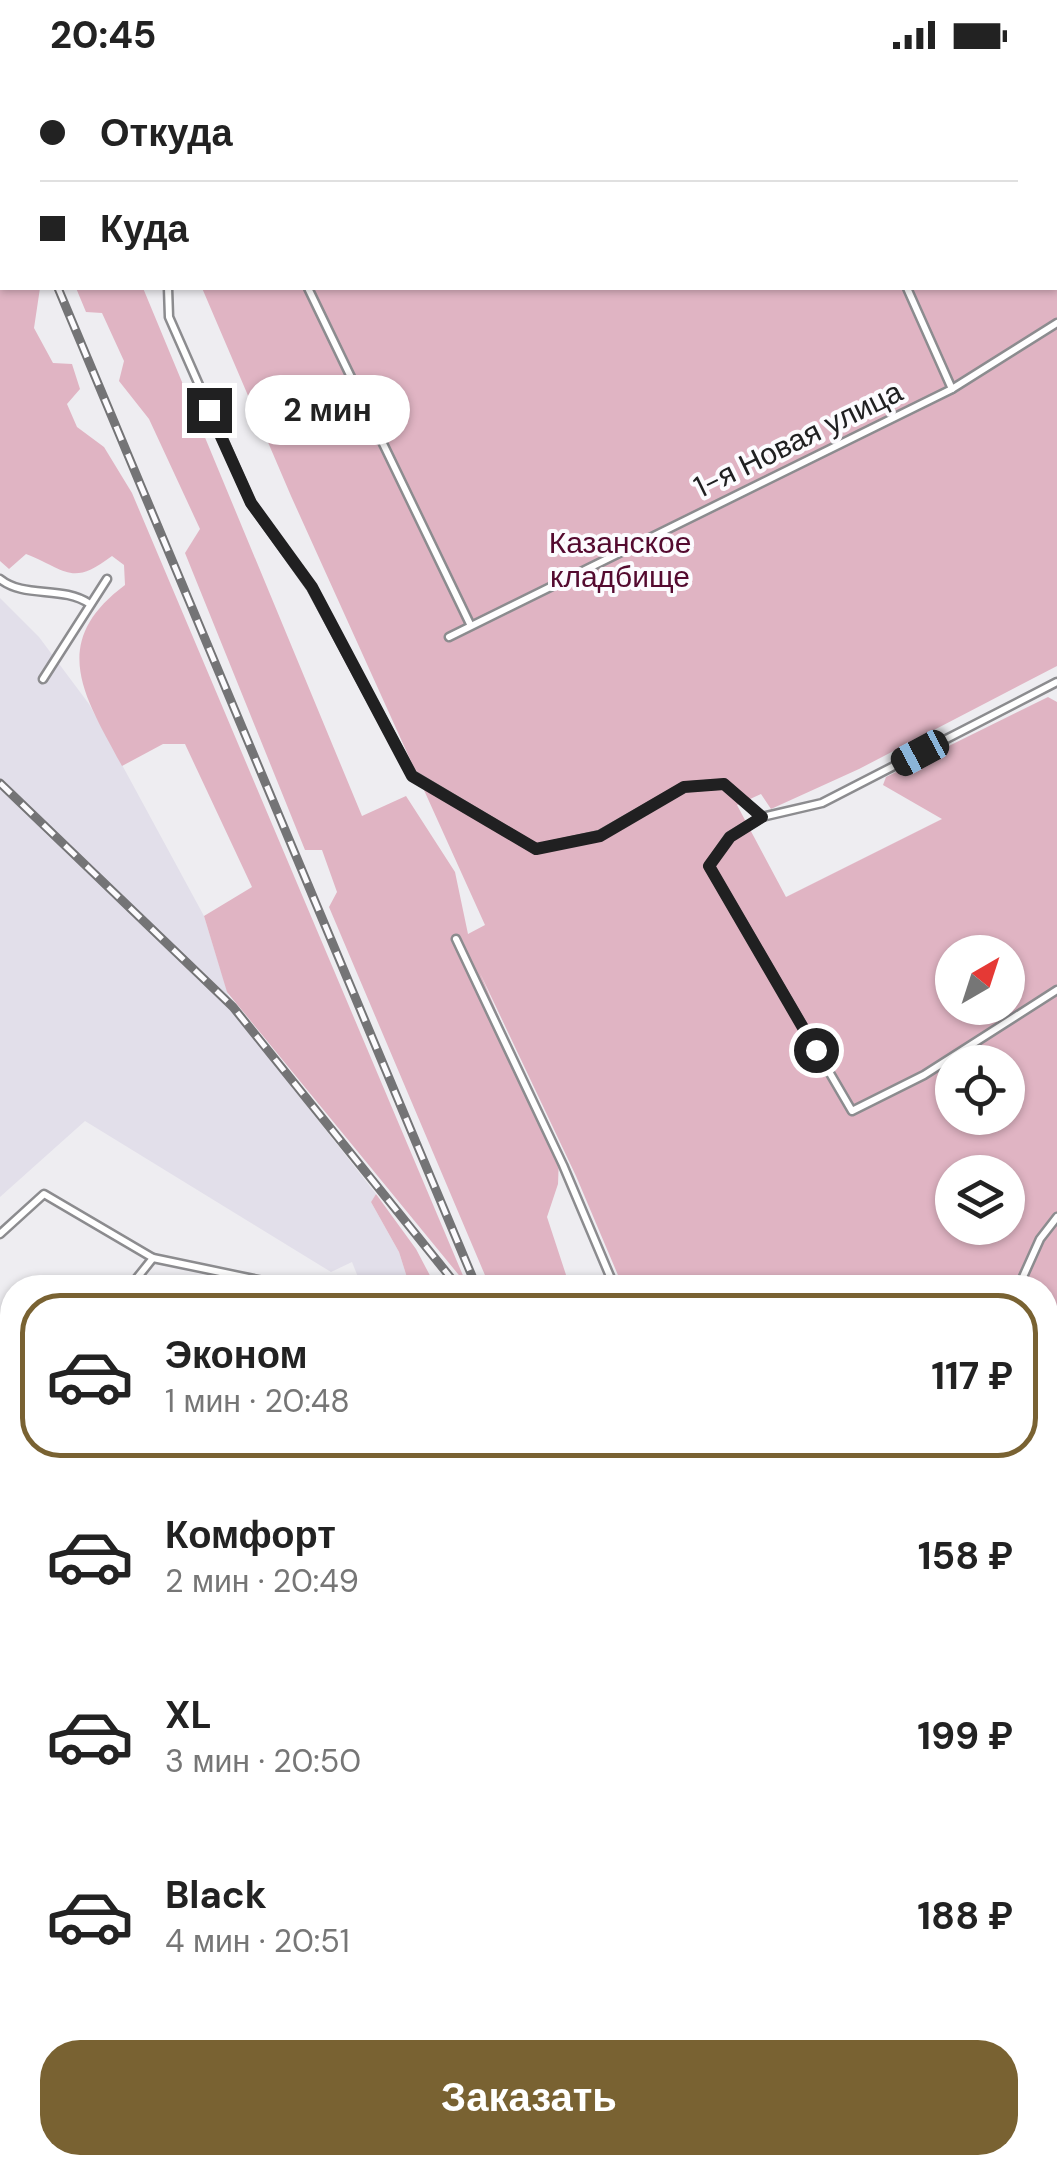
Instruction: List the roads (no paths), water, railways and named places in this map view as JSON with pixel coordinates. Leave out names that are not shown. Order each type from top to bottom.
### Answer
[{"type":"lane","points":[[168,290],[169,317],[251,503],[312,587],[412,776],[536,849],[600,836],[684,787],[724,784],[762,817]]},
{"type":"lane","points":[[309,290],[470,625]]},
{"type":"lane","points":[[908,290],[952,389]]},
{"type":"lane","name":"1-я Новая улица","points":[[449,637],[952,389],[1057,323]]},
{"type":"lane","points":[[0,579],[25,590],[60,592],[90,604]]},
{"type":"lane","points":[[43,680],[107,579]]},
{"type":"lane","points":[[1057,682],[822,803],[762,817],[730,837],[709,866],[852,1111],[924,1075],[1057,990]]},
{"type":"lane","points":[[456,939],[548,1132],[609,1275]]},
{"type":"lane","points":[[0,1234],[44,1194],[153,1258],[235,1275]]},
{"type":"lane","points":[[1024,1275],[1040,1239],[1057,1217]]},
{"type":"lane","points":[[139,1275],[153,1258]]},
{"type":"railway","points":[[59,290],[472,1275]]},
{"type":"railway","points":[[0,783],[233,1007],[449,1275]]},
{"type":"park label","name":"Казанское кладбище","points":[[620,559]]}]
